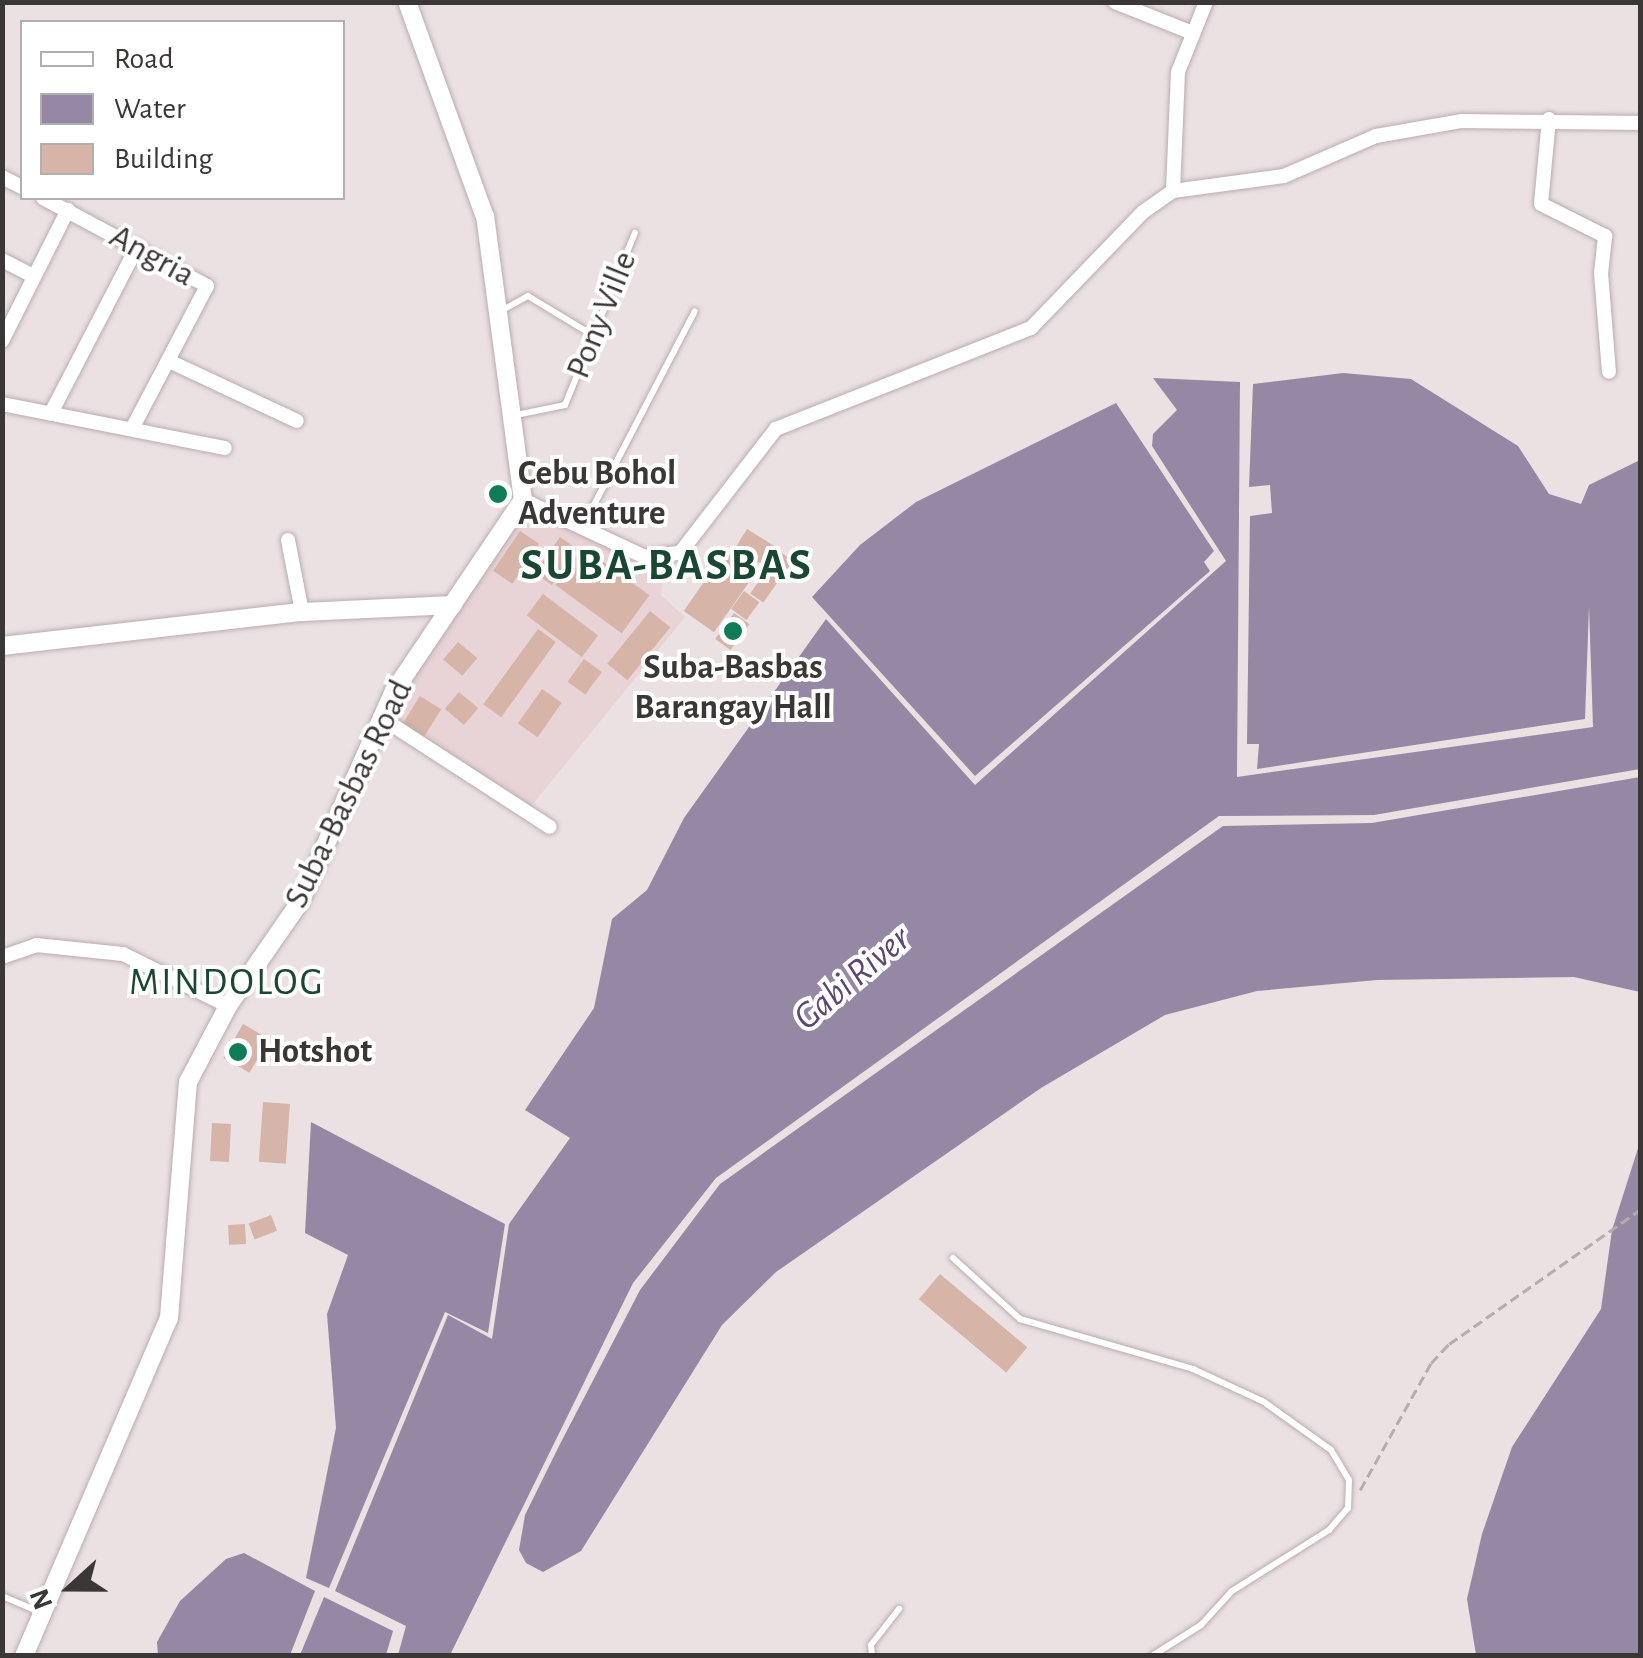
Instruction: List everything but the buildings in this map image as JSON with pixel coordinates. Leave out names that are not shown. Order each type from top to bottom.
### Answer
[{"type":"street","points":[[406,2],[484,216],[515,415],[523,500],[645,557],[680,553],[776,428],[1032,328],[1143,212],[1174,191],[1284,176],[1376,136],[1461,121],[1640,123]]},
{"type":"street","points":[[1115,2],[1192,34]]},
{"type":"street","points":[[1174,191],[1178,72],[1206,2]]},
{"type":"street","points":[[1549,119],[1542,204],[1605,236],[1601,273],[1609,372]]},
{"type":"street","name":"Angria","points":[[47,200],[206,286],[170,361]]},
{"type":"street","points":[[2,340],[68,210]]},
{"type":"street","points":[[51,413],[137,247]]},
{"type":"street","points":[[2,260],[33,276]]},
{"type":"street","points":[[132,429],[170,361],[297,422]]},
{"type":"street","points":[[2,404],[225,448]]},
{"type":"street","name":"Suba-Basbas Road","points":[[24,1656],[38,1611],[118,1446],[169,1318],[178,1256],[183,1102],[228,1006],[300,902],[380,717],[523,500]]},
{"type":"street","points":[[288,540],[302,612]]},
{"type":"street","points":[[2,646],[302,612],[453,605]]},
{"type":"street","points":[[380,717],[550,828]]},
{"type":"street","points":[[2,957],[36,944],[123,954],[228,1006]]},
{"type":"lane","name":"Pony Ville","points":[[515,415],[557,412],[564,405],[635,233]]},
{"type":"lane","points":[[499,312],[528,296],[594,336]]},
{"type":"lane","points":[[583,527],[695,311]]},
{"type":"lane","points":[[953,1258],[1020,1319],[1192,1369],[1264,1402],[1332,1450],[1349,1480],[1348,1508],[1311,1545],[1232,1592],[1201,1625],[1152,1656]]},
{"type":"lane","points":[[2,1596],[38,1611]]},
{"type":"lane","points":[[872,1656],[872,1645],[898,1609]]},
{"type":"path","points":[[1348,1508],[1431,1363],[1449,1344],[1640,1210]]},
{"type":"shaded area","points":[[530,506],[663,578],[661,595],[685,617],[528,810],[387,716]]},
{"type":"water","name":"Gabi River","points":[[1343,373],[1411,379],[1518,446],[1549,494],[1581,504],[1589,485],[1640,460],[1640,769],[1374,815],[1219,816],[716,1178],[633,1283],[450,1655],[398,1655],[406,1626],[335,1591],[448,1315],[492,1339],[509,1224],[570,1138],[525,1110],[594,1008],[612,919],[647,890],[684,818],[826,619],[975,785],[1226,561],[1152,446],[1153,434],[1177,410],[1153,378],[1240,382],[1237,777],[1593,727],[1589,606],[1585,719],[1257,769],[1259,744],[1247,744],[1250,516],[1272,513],[1270,485],[1249,487],[1253,384]]},
{"type":"water","points":[[1116,403],[1214,551],[1204,562],[1210,571],[975,776],[812,597],[860,545],[916,502]]},
{"type":"water","points":[[1640,777],[1640,992],[1574,977],[1377,980],[1257,991],[1165,1015],[1041,1088],[776,1272],[722,1325],[581,1551],[543,1572],[526,1563],[519,1550],[525,1515],[559,1446],[640,1290],[720,1184],[1223,826],[1372,823]]},
{"type":"water","points":[[311,1122],[505,1224],[488,1333],[445,1312],[329,1588],[306,1578],[336,1428],[327,1314],[348,1255],[305,1233]]},
{"type":"water","points":[[1640,1142],[1640,1655],[1476,1655],[1467,1599],[1482,1534],[1512,1447],[1601,1309],[1612,1230]]},
{"type":"water","points":[[244,1553],[315,1591],[290,1655],[158,1655],[157,1642],[180,1601],[226,1559]]},
{"type":"water","points":[[324,1597],[393,1631],[386,1655],[300,1655]]},
{"type":"place","name":"Cebu Bohol Adventure","points":[[498,494]]},
{"type":"place","name":"Suba-Basbas Barangay Hall","points":[[733,631]]},
{"type":"place","name":"Hotshot","points":[[238,1052]]},
{"type":"district","name":"SUBA-BASBAS","points":[[667,566]]},
{"type":"district","name":"MINDOLOG","points":[[227,984]]}]
